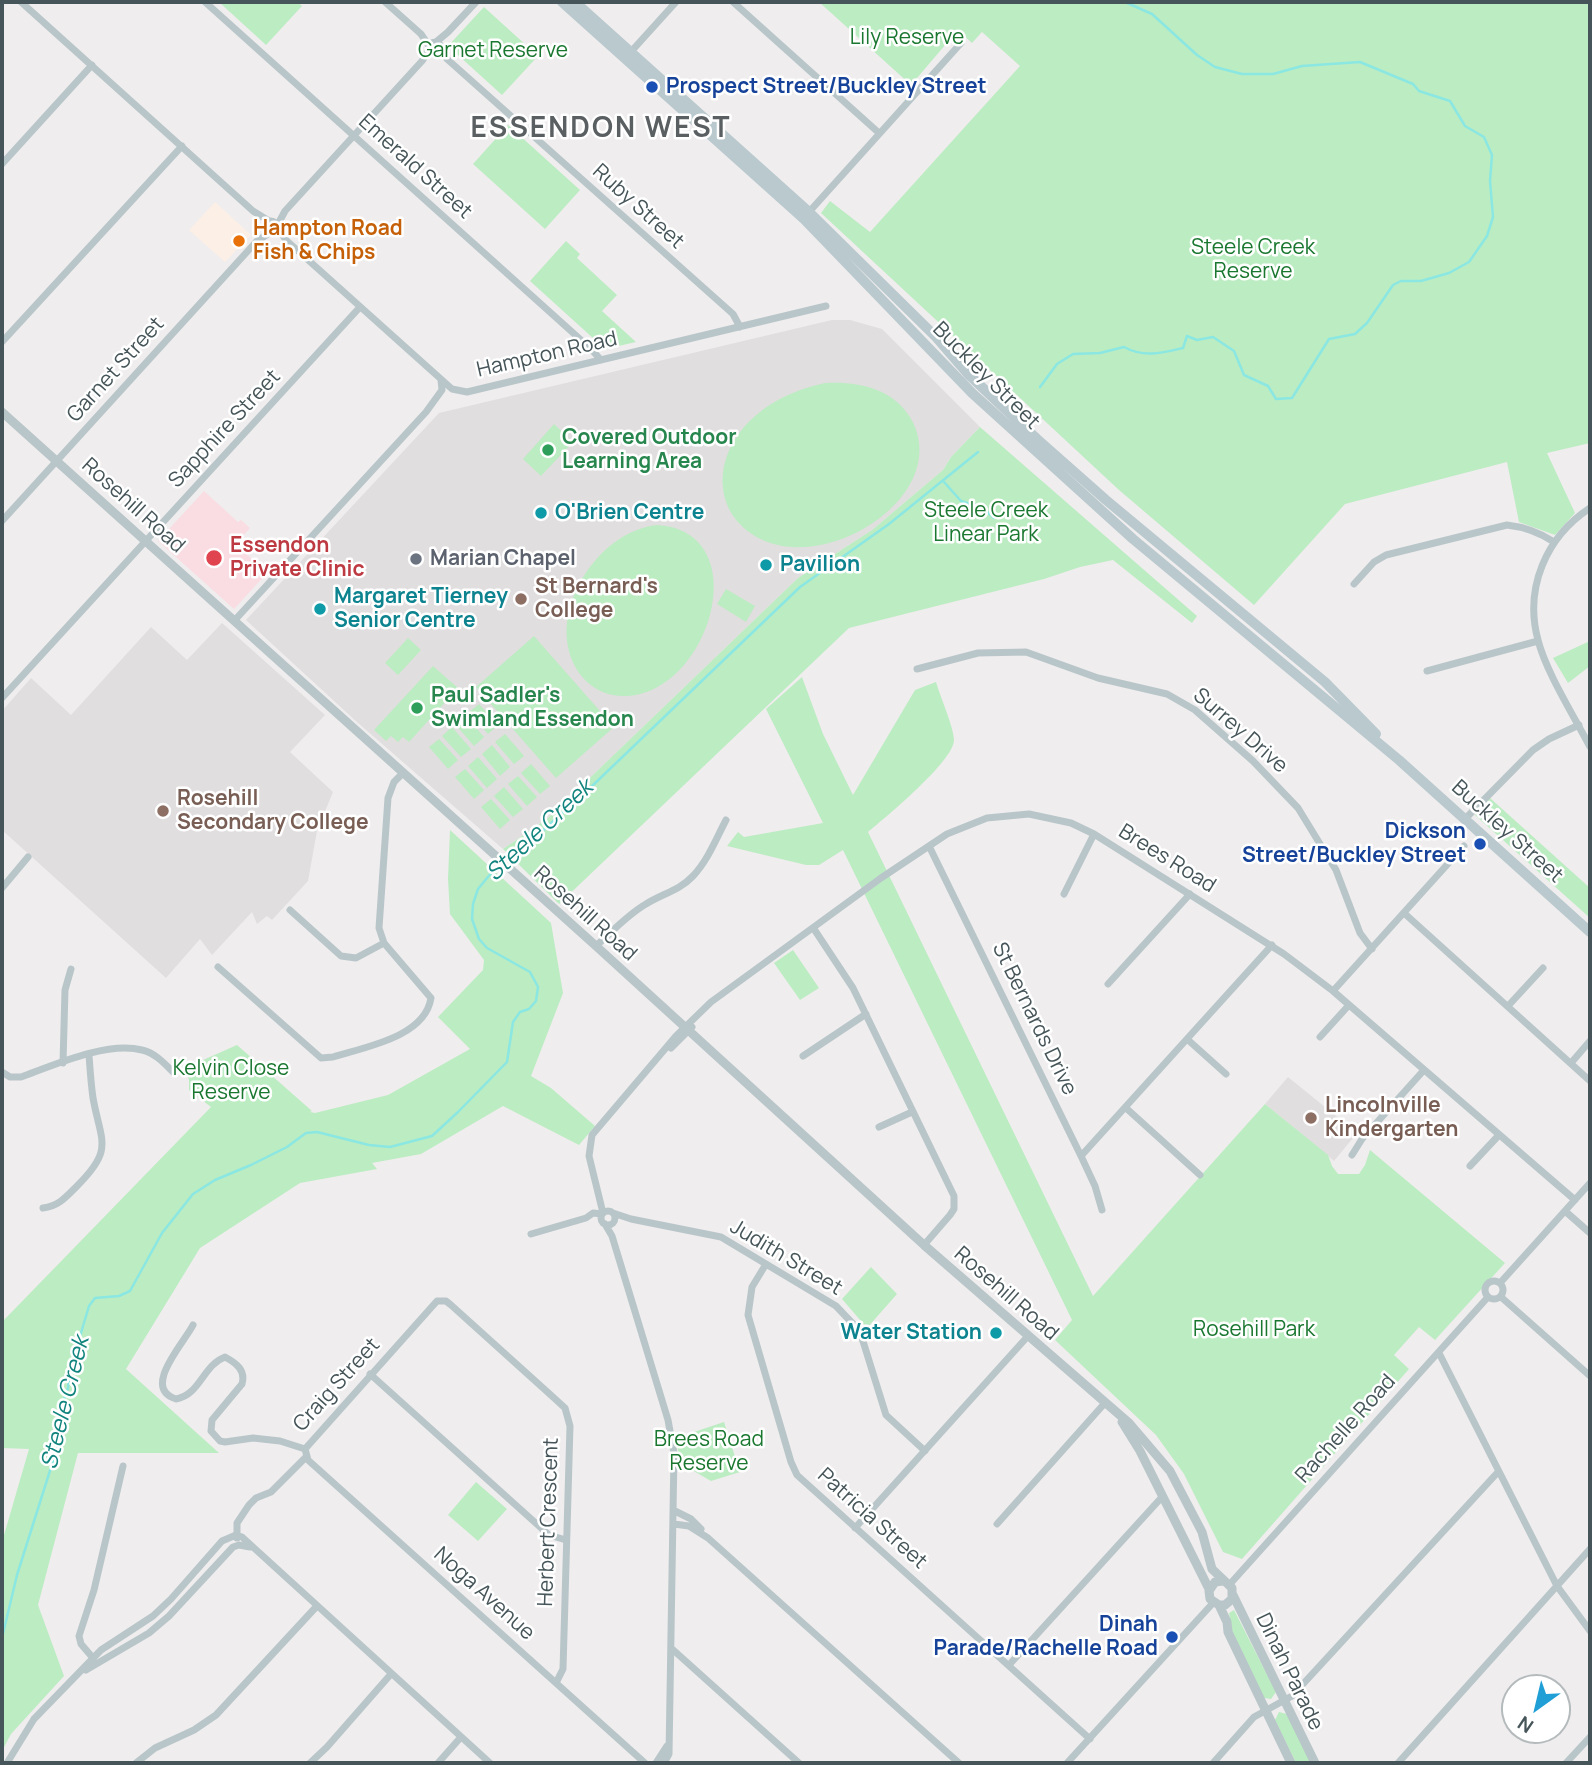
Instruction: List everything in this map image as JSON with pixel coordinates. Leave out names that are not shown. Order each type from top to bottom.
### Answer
[{"type":"main road","name":"Buckley Street","points":[[562,2],[628,55]]},
{"type":"main road","name":"Buckley Street","points":[[575,2],[628,55],[806,215],[936,337],[968,374],[1037,439],[1325,682],[1352,707],[1399,760],[1590,932]]},
{"type":"street","name":"Hampton Road","points":[[21,2],[454,390],[467,392],[826,306]]},
{"type":"street","name":"Emerald Street","points":[[205,2],[601,360]]},
{"type":"street","name":"Ruby Street","points":[[385,2],[733,314],[740,327]]},
{"type":"street","name":"Garnet Street","points":[[2,521],[476,2]]},
{"type":"street","points":[[628,55],[676,2]]},
{"type":"street","points":[[733,2],[879,134]]},
{"type":"street","points":[[806,215],[961,43]]},
{"type":"street","points":[[2,164],[92,65]]},
{"type":"street","points":[[2,342],[182,146]]},
{"type":"street","name":"Sapphire Street","points":[[2,698],[360,307]]},
{"type":"street","points":[[234,621],[426,412],[442,390],[441,379]]},
{"type":"street","name":"Rosehill Road","points":[[2,412],[924,1245],[1146,1440],[1170,1471],[1202,1532],[1212,1569],[1226,1583]]},
{"type":"street","points":[[1590,508],[1574,519],[1554,542],[1539,571],[1535,588],[1534,622],[1538,641],[1590,747]]},
{"type":"street","points":[[1354,584],[1374,562],[1386,555],[1507,525],[1521,526],[1554,542]]},
{"type":"street","points":[[1427,671],[1538,641]]},
{"type":"street","name":"Surrey Drive","points":[[917,669],[978,653],[1026,652],[1098,678],[1167,694],[1195,710],[1253,761],[1298,807],[1336,870],[1360,933],[1372,948]]},
{"type":"street","points":[[1464,820],[1533,750],[1579,725]]},
{"type":"street","points":[[218,967],[321,1058],[333,1057],[404,1033],[417,1024],[429,1008],[430,998],[384,943],[379,928],[388,798],[394,782],[403,773]]},
{"type":"street","name":"Brees Road","points":[[668,1745],[675,1462],[670,1429],[589,1156],[592,1135],[703,1010],[881,878],[929,846],[965,826],[1008,814],[1050,817],[1094,834],[1272,945],[1333,991],[1575,1200]]},
{"type":"street","points":[[596,946],[625,918],[692,876],[708,854],[726,820]]},
{"type":"street","points":[[1064,894],[1094,834]]},
{"type":"street","name":"St Bernards Drive","points":[[929,846],[1081,1156],[1095,1186],[1102,1210]]},
{"type":"street","points":[[1333,991],[1464,846]]},
{"type":"street","points":[[2,888],[28,857]]},
{"type":"street","points":[[1108,984],[1190,894]]},
{"type":"street","points":[[290,910],[341,956],[356,958],[384,943]]},
{"type":"street","points":[[1404,913],[1590,1081]]},
{"type":"street","points":[[814,929],[840,967],[866,1014],[948,1182],[955,1202],[950,1215],[924,1245]]},
{"type":"street","points":[[1081,1156],[1272,945]]},
{"type":"street","points":[[1508,1006],[1543,968]]},
{"type":"street","points":[[63,1063],[65,990],[71,969]]},
{"type":"street","points":[[1320,1037],[1349,1005]]},
{"type":"street","points":[[803,1056],[866,1014]]},
{"type":"street","points":[[1187,1039],[1226,1073]]},
{"type":"street","points":[[1571,1063],[1590,1041]]},
{"type":"street","points":[[3,1075],[21,1077],[89,1055],[121,1048],[142,1050],[157,1057],[173,1072]]},
{"type":"street","points":[[43,1208],[60,1203],[100,1158],[103,1141],[93,1097],[89,1055]]},
{"type":"street","points":[[1352,1156],[1362,1139],[1424,1070]]},
{"type":"street","points":[[1126,1108],[1200,1175]]},
{"type":"street","points":[[879,1128],[912,1112]]},
{"type":"street","points":[[1470,1166],[1499,1135]]},
{"type":"street","points":[[1500,1283],[1590,1183]]},
{"type":"street","points":[[1565,1211],[1590,1233]]},
{"type":"street","name":"Judith Street","points":[[531,1234],[586,1218],[608,1217],[716,1236],[836,1306],[855,1326],[862,1338],[886,1415],[925,1451]]},
{"type":"street","name":"Patricia Street","points":[[766,1264],[750,1292],[748,1321],[794,1469],[800,1479],[1090,1739]]},
{"type":"street","points":[[1494,1281],[1500,1283],[1503,1288],[1501,1297],[1488,1297],[1486,1285],[1494,1281]]},
{"type":"street","name":"Rachelle Road","points":[[1226,1583],[1488,1297]]},
{"type":"street","points":[[1501,1297],[1590,1376]]},
{"type":"street","name":"Herbert Crescent","points":[[434,1303],[442,1301],[451,1305],[565,1408],[570,1426],[563,1669],[556,1683]]},
{"type":"street","name":"Craig Street","points":[[193,1325],[163,1376],[162,1388],[166,1393],[176,1399],[184,1398],[192,1392],[217,1360],[225,1357],[239,1366],[244,1378],[212,1420],[211,1431],[214,1436],[225,1442],[253,1438],[288,1443],[305,1453],[370,1374],[434,1303]]},
{"type":"street","points":[[855,1528],[1028,1336]]},
{"type":"street","points":[[1439,1353],[1556,1587],[1590,1631]]},
{"type":"street","points":[[370,1374],[549,1535],[566,1540]]},
{"type":"street","points":[[997,1524],[1104,1404]]},
{"type":"street","name":"Rosehill Road","points":[[1115,1413],[1133,1438],[1209,1588]]},
{"type":"street","points":[[239,1545],[237,1523],[249,1505],[256,1498],[271,1492],[305,1453]]},
{"type":"street","name":"Noga Avenue","points":[[305,1453],[645,1763]]},
{"type":"street","points":[[93,1658],[81,1644],[79,1636],[94,1590],[123,1466]]},
{"type":"street","points":[[1213,1763],[1254,1717],[1294,1694],[1499,1472]]},
{"type":"street","points":[[1009,1665],[1162,1497]]},
{"type":"street","points":[[675,1511],[691,1518],[708,1538],[959,1763]]},
{"type":"street","points":[[674,1524],[689,1526],[708,1538]]},
{"type":"street","points":[[7,1763],[34,1719],[93,1658],[110,1643],[153,1616],[222,1541],[236,1535],[242,1537],[490,1763]]},
{"type":"street","points":[[82,1672],[149,1633],[169,1616],[227,1552],[239,1545],[250,1547]]},
{"type":"street","points":[[1398,1763],[1590,1549]]},
{"type":"street","points":[[1067,1763],[1216,1604],[1229,1602],[1233,1595],[1226,1583],[1215,1582],[1209,1588],[1209,1595],[1216,1604]]},
{"type":"street","name":"Dinah Parade","points":[[1233,1595],[1315,1763]]},
{"type":"street","name":"Dinah Parade","points":[[1216,1604],[1227,1622],[1228,1632],[1291,1763]]},
{"type":"street","points":[[136,1763],[155,1748],[194,1730],[216,1715],[316,1607]]},
{"type":"street","points":[[671,1648],[799,1763]]},
{"type":"street","points":[[310,1763],[391,1674]]},
{"type":"street","points":[[438,1763],[461,1737]]},
{"type":"street","points":[[1566,1763],[1590,1737]]},
{"type":"street","points":[[656,1763],[668,1745]]},
{"type":"street","points":[[664,1763],[669,1754],[668,1745]]},
{"type":"shaded area","points":[[215,202],[251,235],[225,262],[189,230]]},
{"type":"shaded area","name":"St Bernard's College","points":[[832,320],[850,320],[882,329],[980,427],[951,457],[943,470],[872,530],[798,578],[548,818],[503,849],[358,723],[246,620],[439,413]]},
{"type":"shaded area","name":"Essendon Private Clinic","points":[[204,491],[238,522],[241,520],[250,528],[236,544],[267,573],[234,609],[158,541]]},
{"type":"shaded area","name":"Rosehill Secondary College","points":[[222,623],[325,715],[290,752],[333,792],[317,831],[308,881],[272,920],[267,916],[257,924],[252,912],[212,955],[200,939],[166,978],[2,830],[2,711],[31,678],[71,715],[151,627],[187,660]]},
{"type":"shaded area","name":"Lincolnville Kindergarten","points":[[1288,1077],[1357,1133],[1334,1161],[1265,1104]]},
{"type":"green space","points":[[219,2],[297,2],[302,6],[266,45]]},
{"type":"green space","name":"Steele Creek Reserve","points":[[819,2],[1590,2],[1590,443],[1547,453],[1575,513],[1555,535],[1519,522],[1507,462],[1345,504],[1254,605],[1119,490],[821,213],[830,201],[870,232],[1020,66],[982,32],[972,43],[958,30],[911,85]]},
{"type":"green space","name":"Garnet Reserve","points":[[484,7],[538,56],[502,95],[448,46]]},
{"type":"green space","points":[[508,125],[580,190],[545,229],[473,164]]},
{"type":"green space","points":[[566,241],[580,254],[577,258],[617,295],[602,311],[636,342],[605,349],[530,281]]},
{"type":"green space","points":[[825,383],[849,383],[873,388],[894,399],[902,407],[910,417],[920,448],[913,479],[894,506],[866,528],[833,542],[798,547],[765,541],[737,521],[726,502],[723,473],[730,449],[738,434],[762,410],[792,393]]},
{"type":"green space","name":"Covered Outdoor Learning Area","points":[[554,424],[573,442],[541,476],[523,459]]},
{"type":"green space","name":"Steele Creek Linear Park","points":[[980,427],[1197,616],[1192,623],[1113,560],[849,628],[559,904],[503,849],[548,818],[798,578],[872,530],[943,470],[951,457]]},
{"type":"green space","points":[[657,525],[688,534],[706,554],[714,581],[711,611],[700,642],[681,668],[657,688],[627,696],[609,694],[593,687],[584,679],[571,657],[567,633],[570,608],[579,584],[594,562],[612,544],[634,531]]},
{"type":"green space","points":[[726,589],[755,606],[746,622],[717,604]]},
{"type":"green space","points":[[534,636],[614,727],[556,778],[476,687]]},
{"type":"green space","points":[[408,638],[421,650],[398,675],[385,663]]},
{"type":"green space","points":[[1590,641],[1590,666],[1568,683],[1553,658]]},
{"type":"green space","name":"Paul Sadler's Swimland Essendon","points":[[433,666],[458,688],[409,742],[403,737],[398,742],[391,736],[386,741],[374,730]]},
{"type":"green space","name":"Rosehill Park","points":[[802,677],[823,734],[853,795],[915,690],[936,682],[953,735],[951,749],[917,789],[868,832],[1093,1296],[1265,1104],[1328,1155],[1338,1174],[1359,1174],[1370,1150],[1505,1263],[1435,1340],[1419,1327],[1394,1355],[1409,1369],[1242,1559],[1223,1552],[1184,1474],[1156,1435],[1055,1340],[1072,1320],[843,850],[819,865],[806,865],[727,846],[738,832],[744,837],[823,823],[766,709]]},
{"type":"green space","points":[[479,704],[498,725],[488,734],[469,712]]},
{"type":"green space","points":[[465,715],[484,737],[474,746],[455,724]]},
{"type":"green space","points":[[452,727],[471,749],[461,757],[442,736]]},
{"type":"green space","points":[[505,734],[524,756],[514,764],[495,742]]},
{"type":"green space","points":[[439,739],[458,760],[448,769],[429,747]]},
{"type":"green space","points":[[492,745],[510,767],[500,776],[482,754]]},
{"type":"green space","points":[[478,757],[497,779],[487,788],[468,766]]},
{"type":"green space","points":[[531,764],[550,786],[540,794],[521,773]]},
{"type":"green space","points":[[465,769],[484,790],[474,799],[455,777]]},
{"type":"green space","points":[[518,776],[537,797],[527,806],[508,784]]},
{"type":"green space","points":[[504,787],[523,809],[513,817],[494,796]]},
{"type":"green space","points":[[1490,798],[1590,888],[1590,918],[1475,815]]},
{"type":"green space","points":[[491,799],[510,820],[500,829],[481,807]]},
{"type":"green space","name":"Kelvin Close Reserve","points":[[450,830],[551,923],[563,993],[531,1076],[551,1088],[595,1126],[579,1145],[503,1106],[421,1154],[372,1163],[377,1169],[300,1183],[200,1248],[126,1369],[219,1453],[78,1453],[38,1605],[64,1676],[11,1734],[2,1751],[2,1542],[29,1449],[2,1448],[2,1322],[211,1107],[189,1090],[185,1068],[237,1045],[312,1111],[310,1112],[315,1113],[388,1095],[470,1049],[438,1017],[483,970],[484,960],[450,914]]},
{"type":"green space","points":[[793,950],[819,988],[800,1000],[774,963]]},
{"type":"green space","points":[[871,1267],[897,1294],[867,1328],[842,1299]]},
{"type":"green space","name":"Brees Road Reserve","points":[[724,1422],[740,1472],[711,1481],[680,1463],[676,1438]]},
{"type":"green space","points":[[476,1482],[507,1509],[478,1541],[448,1515]]},
{"type":"green space","points":[[1234,1610],[1276,1692],[1271,1699],[1264,1698],[1232,1631],[1229,1613]]},
{"type":"green space","points":[[1279,1712],[1287,1714],[1311,1763],[1296,1763],[1275,1720]]},
{"type":"waterway","name":"Steele Creek","points":[[1040,387],[1057,364],[1073,354],[1100,353],[1124,347],[1139,352],[1160,353],[1183,348],[1187,336],[1197,340],[1213,337],[1234,351],[1244,375],[1268,386],[1276,399],[1292,398],[1329,339],[1355,334],[1367,323],[1393,285],[1401,281],[1421,281],[1449,273],[1469,262],[1487,236],[1493,217],[1490,181],[1492,155],[1484,137],[1465,126],[1450,101],[1419,91],[1413,84],[1360,62],[1302,66],[1273,74],[1242,74],[1215,67],[1197,55],[1152,14],[1125,2]]},
{"type":"waterway","name":"Steele Creek","points":[[2,1638],[17,1575],[59,1439],[59,1415],[68,1388],[70,1370],[89,1306],[95,1298],[119,1296],[130,1291],[162,1233],[193,1194],[215,1180],[287,1147],[306,1133],[317,1132],[369,1145],[390,1147],[432,1136],[458,1112],[507,1062],[513,1022],[520,1012],[529,1009],[536,1001],[538,987],[530,972],[487,948],[479,939],[472,919],[478,889],[492,872],[528,844],[591,787],[800,587],[889,524],[978,452]]},
{"type":"waterway","points":[[944,482],[961,501],[984,509],[994,518]]},
{"type":"place","name":"Prospect Street/Buckley Street","points":[[652,87]]},
{"type":"place","name":"Hampton Road Fish & Chips","points":[[239,241]]},
{"type":"place","name":"Covered Outdoor Learning Area","points":[[548,450]]},
{"type":"place","name":"O'Brien Centre","points":[[541,513]]},
{"type":"place","name":"Essendon Private Clinic","points":[[214,558]]},
{"type":"place","name":"Marian Chapel","points":[[416,559]]},
{"type":"place","name":"Pavilion","points":[[766,565]]},
{"type":"place","name":"St Bernard's College","points":[[521,599]]},
{"type":"place","name":"Margaret Tierney Senior Centre","points":[[320,609]]},
{"type":"place","name":"Paul Sadler's Swimland Essendon","points":[[417,708]]},
{"type":"place","name":"Rosehill Secondary College","points":[[163,811]]},
{"type":"place","name":"Dickson Street/Buckley Street","points":[[1480,844]]},
{"type":"place","name":"Lincolnville Kindergarten","points":[[1311,1118]]},
{"type":"place","name":"Water Station","points":[[996,1333]]},
{"type":"place","name":"Dinah Parade/Rachelle Road","points":[[1172,1637]]},
{"type":"district","name":"ESSENDON WEST","points":[[601,129]]},
{"type":"park label","name":"Lily Reserve","points":[[907,38]]}]
